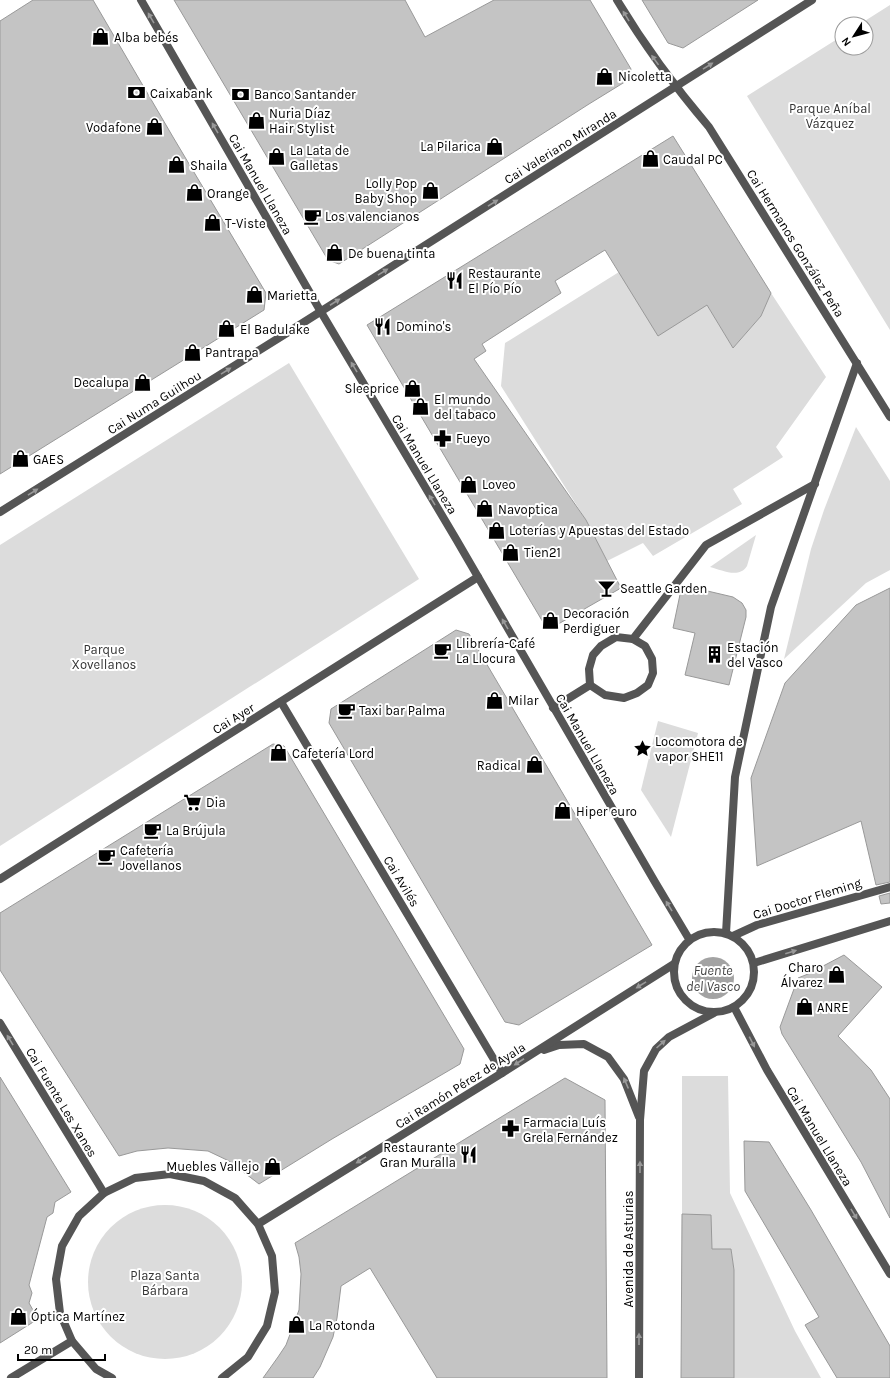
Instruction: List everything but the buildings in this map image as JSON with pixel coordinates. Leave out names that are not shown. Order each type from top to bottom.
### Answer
[{"type":"street","name":"Cai Manuel Llaneza","points":[[141,0],[320,312],[478,577],[655,882],[690,939]]},
{"type":"street","name":"Cai Hermanos González Peña","points":[[617,0],[636,32],[675,87],[708,127],[890,417]]},
{"type":"street","name":"Cai Valeriano Miranda","points":[[320,312],[812,0]]},
{"type":"street","name":"Cai Numa Guilhou","points":[[0,512],[320,312]]},
{"type":"street","points":[[729,934],[735,777],[771,607],[857,363]]},
{"type":"street","points":[[633,639],[706,545],[815,484]]},
{"type":"street","name":"Cai Ayer","points":[[0,878],[478,577]]},
{"type":"street","points":[[616,637],[633,639],[645,646],[652,659],[653,673],[648,685],[637,693],[624,698],[605,695],[590,685],[589,669],[592,656],[601,646],[616,637]]},
{"type":"street","points":[[554,708],[590,685]]},
{"type":"street","name":"Cai Avilés","points":[[281,702],[502,1073]]},
{"type":"street","name":"Cai Doctor Fleming","points":[[729,934],[890,886]]},
{"type":"street","points":[[754,963],[890,921]]},
{"type":"street","points":[[714,931],[729,934],[744,944],[754,963],[754,976],[751,989],[744,999],[734,1007],[725,1011],[714,1013],[702,1011],[692,1006],[683,998],[677,988],[674,976],[674,964],[677,955],[682,946],[690,939],[701,934],[714,931]]},
{"type":"street","name":"Cai Ramón Pérez de Ayala","points":[[258,1224],[502,1073],[674,964]]},
{"type":"street","name":"Cai Manuel Llaneza","points":[[734,1007],[767,1070],[890,1274]]},
{"type":"street","name":"Avenida de Asturias","points":[[639,1378],[640,1120],[644,1071],[656,1048],[669,1037],[714,1013]]},
{"type":"street","name":"Cai Fuente Les Xanes","points":[[0,1023],[104,1193]]},
{"type":"street","name":"Avenida de Asturias","points":[[531,1054],[559,1045],[584,1044],[608,1057],[624,1079],[640,1120]]},
{"type":"street","points":[[112,1378],[96,1369],[72,1340],[60,1313],[56,1279],[62,1246],[79,1216],[104,1193],[135,1178],[170,1174],[204,1181],[234,1198],[258,1224],[272,1256],[275,1292],[267,1326],[248,1356],[222,1378]]},
{"type":"street","points":[[11,1378],[72,1340]]},
{"type":"green space","name":"Parque Aníbal Vázquez","points":[[890,5],[890,330],[747,96],[834,41],[834,56],[874,56],[874,16],[873,16]]},
{"type":"green space","points":[[619,272],[707,305],[733,348],[761,316],[771,293],[826,377],[776,447],[783,457],[733,489],[742,504],[653,556],[643,543],[607,561],[586,520],[501,386],[505,343]]},
{"type":"green space","name":"Parque Xovellanos","points":[[289,363],[419,579],[0,846],[0,545]]},
{"type":"green space","points":[[856,427],[890,481],[890,570],[866,583],[784,659],[811,549],[824,510]]},
{"type":"green space","points":[[756,535],[747,566],[744,570],[735,573],[710,567]]},
{"type":"green space","points":[[658,721],[698,733],[671,837],[641,790]]},
{"type":"green space","points":[[682,1076],[728,1076],[730,1193],[795,1331],[821,1378],[734,1378],[734,1270],[731,1249],[712,1249],[682,1214]]},
{"type":"green space","name":"Plaza Santa Bárbara","points":[[157,1205],[173,1205],[195,1211],[220,1227],[236,1252],[241,1267],[241,1297],[236,1312],[220,1337],[208,1346],[187,1356],[173,1359],[157,1359],[143,1356],[129,1350],[116,1342],[105,1331],[91,1304],[88,1290],[88,1274],[91,1260],[97,1246],[105,1233],[116,1222],[143,1208]]},
{"type":"water","name":"Fuente del Vasco","points":[[713,957],[728,963],[734,978],[728,993],[713,999],[698,993],[692,978],[698,963]]},
{"type":"place","name":"Alba bebés","points":[[101,37]]},
{"type":"place","name":"Nicoletta","points":[[605,76]]},
{"type":"place","name":"Caixabank","points":[[137,93]]},
{"type":"place","name":"Banco Santander","points":[[241,94]]},
{"type":"place","name":"Nuria Díaz Hair Stylist","points":[[256,120]]},
{"type":"place","name":"Vodafone","points":[[154,127]]},
{"type":"place","name":"La Pilarica","points":[[494,146]]},
{"type":"place","name":"La Lata de Galletas","points":[[277,157]]},
{"type":"place","name":"Caudal PC","points":[[650,159]]},
{"type":"place","name":"Shaila","points":[[177,165]]},
{"type":"place","name":"Lolly Pop Baby Shop","points":[[430,190]]},
{"type":"place","name":"Orange","points":[[194,193]]},
{"type":"place","name":"Los valencianos","points":[[312,216]]},
{"type":"place","name":"T-Viste","points":[[212,223]]},
{"type":"place","name":"De buena tinta","points":[[335,253]]},
{"type":"place","name":"Restaurante El Pío Pío","points":[[455,280]]},
{"type":"place","name":"Marietta","points":[[254,295]]},
{"type":"place","name":"Domino's","points":[[383,326]]},
{"type":"place","name":"El Badulake","points":[[227,329]]},
{"type":"place","name":"Pantrapa","points":[[192,352]]},
{"type":"place","name":"Decalupa","points":[[142,382]]},
{"type":"place","name":"Sleeprice","points":[[412,388]]},
{"type":"place","name":"El mundo del tabaco","points":[[421,406]]},
{"type":"place","name":"Fueyo","points":[[443,438]]},
{"type":"place","name":"GAES","points":[[20,459]]},
{"type":"place","name":"Loveo","points":[[469,484]]},
{"type":"place","name":"Navoptica","points":[[485,509]]},
{"type":"place","name":"Loterías y Apuestas del Estado","points":[[496,530]]},
{"type":"place","name":"Tien21","points":[[511,552]]},
{"type":"place","name":"Seattle Garden","points":[[607,588]]},
{"type":"place","name":"Decoración Perdiguer","points":[[550,620]]},
{"type":"place","name":"Llibrería-Café La Llocura","points":[[443,650]]},
{"type":"place","name":"Estación del Vasco","points":[[714,654]]},
{"type":"place","name":"Milar","points":[[495,700]]},
{"type":"place","name":"Taxi bar Palma","points":[[346,710]]},
{"type":"place","name":"Locomotora de vapor SHE11","points":[[642,748]]},
{"type":"place","name":"Cafetería Lord","points":[[279,753]]},
{"type":"place","name":"Radical","points":[[534,765]]},
{"type":"place","name":"Dia","points":[[193,802]]},
{"type":"place","name":"Hiper euro","points":[[563,811]]},
{"type":"place","name":"La Brújula","points":[[153,830]]},
{"type":"place","name":"Cafetería Jovellanos","points":[[107,857]]},
{"type":"place","name":"Charo Álvarez","points":[[836,974]]},
{"type":"place","name":"ANRE","points":[[804,1007]]},
{"type":"place","name":"Farmacia Luís Grela Fernández","points":[[510,1129]]},
{"type":"place","name":"Restaurante Gran Muralla","points":[[469,1154]]},
{"type":"place","name":"Muebles Vallejo","points":[[272,1166]]},
{"type":"place","name":"Óptica Martínez","points":[[18,1316]]},
{"type":"place","name":"La Rotonda","points":[[296,1325]]}]
